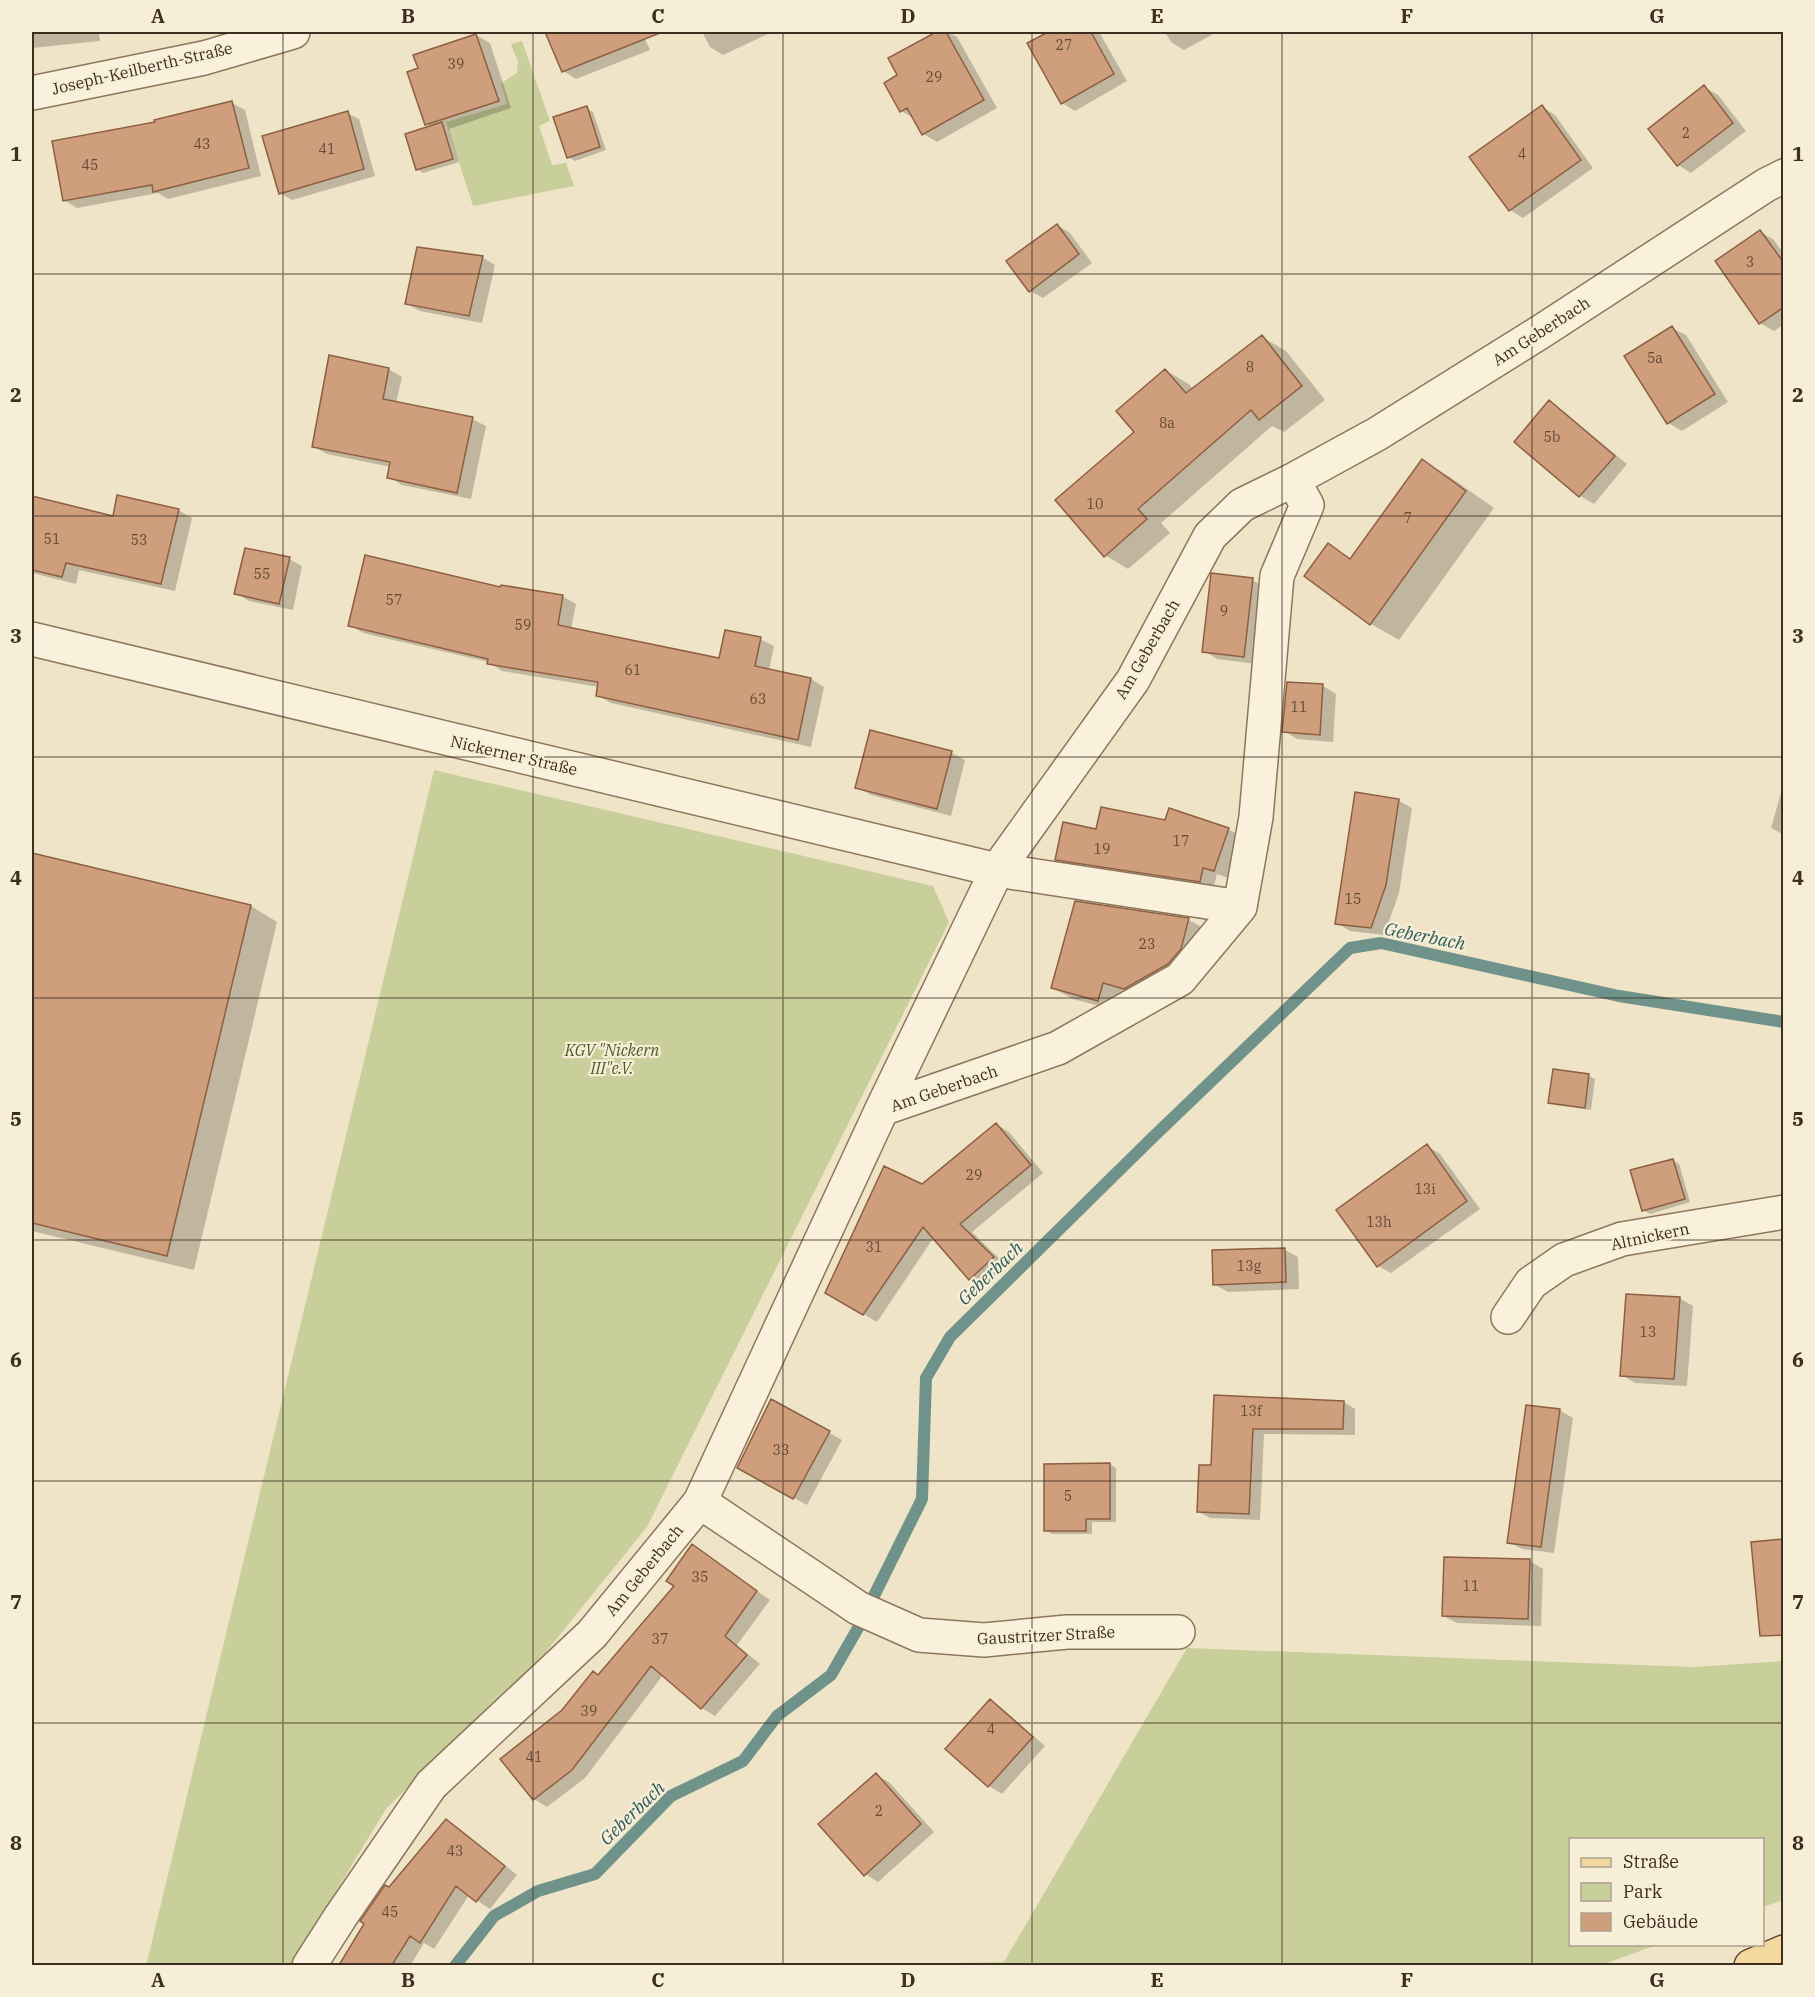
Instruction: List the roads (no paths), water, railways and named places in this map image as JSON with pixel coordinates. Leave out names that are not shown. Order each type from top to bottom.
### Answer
[{"type":"main road","points":[[1750,1965],[1784,1952]]},
{"type":"street","name":"Joseph-Keilberth-Straße","points":[[32,93],[204,58],[251,37],[293,32]]},
{"type":"street","name":"Am Geberbach","points":[[309,1965],[431,1785],[592,1634],[700,1502],[882,1109],[997,870],[1132,680],[1210,536],[1242,505],[1377,434],[1766,185],[1784,176]]},
{"type":"street","name":"Am Geberbach","points":[[882,1109],[1058,1048],[1180,979],[1240,907],[1256,817],[1277,576],[1308,505],[1293,480]]},
{"type":"street","name":"Nickerner Straße","points":[[32,639],[997,870]]},
{"type":"street","points":[[997,870],[1240,907]]},
{"type":"street","name":"Altnickern","points":[[1508,1317],[1531,1283],[1564,1260],[1622,1239],[1784,1212]]},
{"type":"street","name":"Gaustritzer Straße","points":[[700,1502],[871,1614],[919,1635],[984,1640],[1067,1632],[1179,1632]]},
{"type":"waterway","name":"Geberbach","points":[[455,1966],[494,1916],[538,1891],[595,1874],[671,1796],[743,1761],[777,1716],[831,1675],[858,1628],[922,1499],[926,1378],[950,1337],[1151,1139],[1350,948],[1381,943],[1619,996],[1784,1022]]},
{"type":"park label","name":"KGV \"Nickern III\"e.V.","points":[[612,1059]]}]
